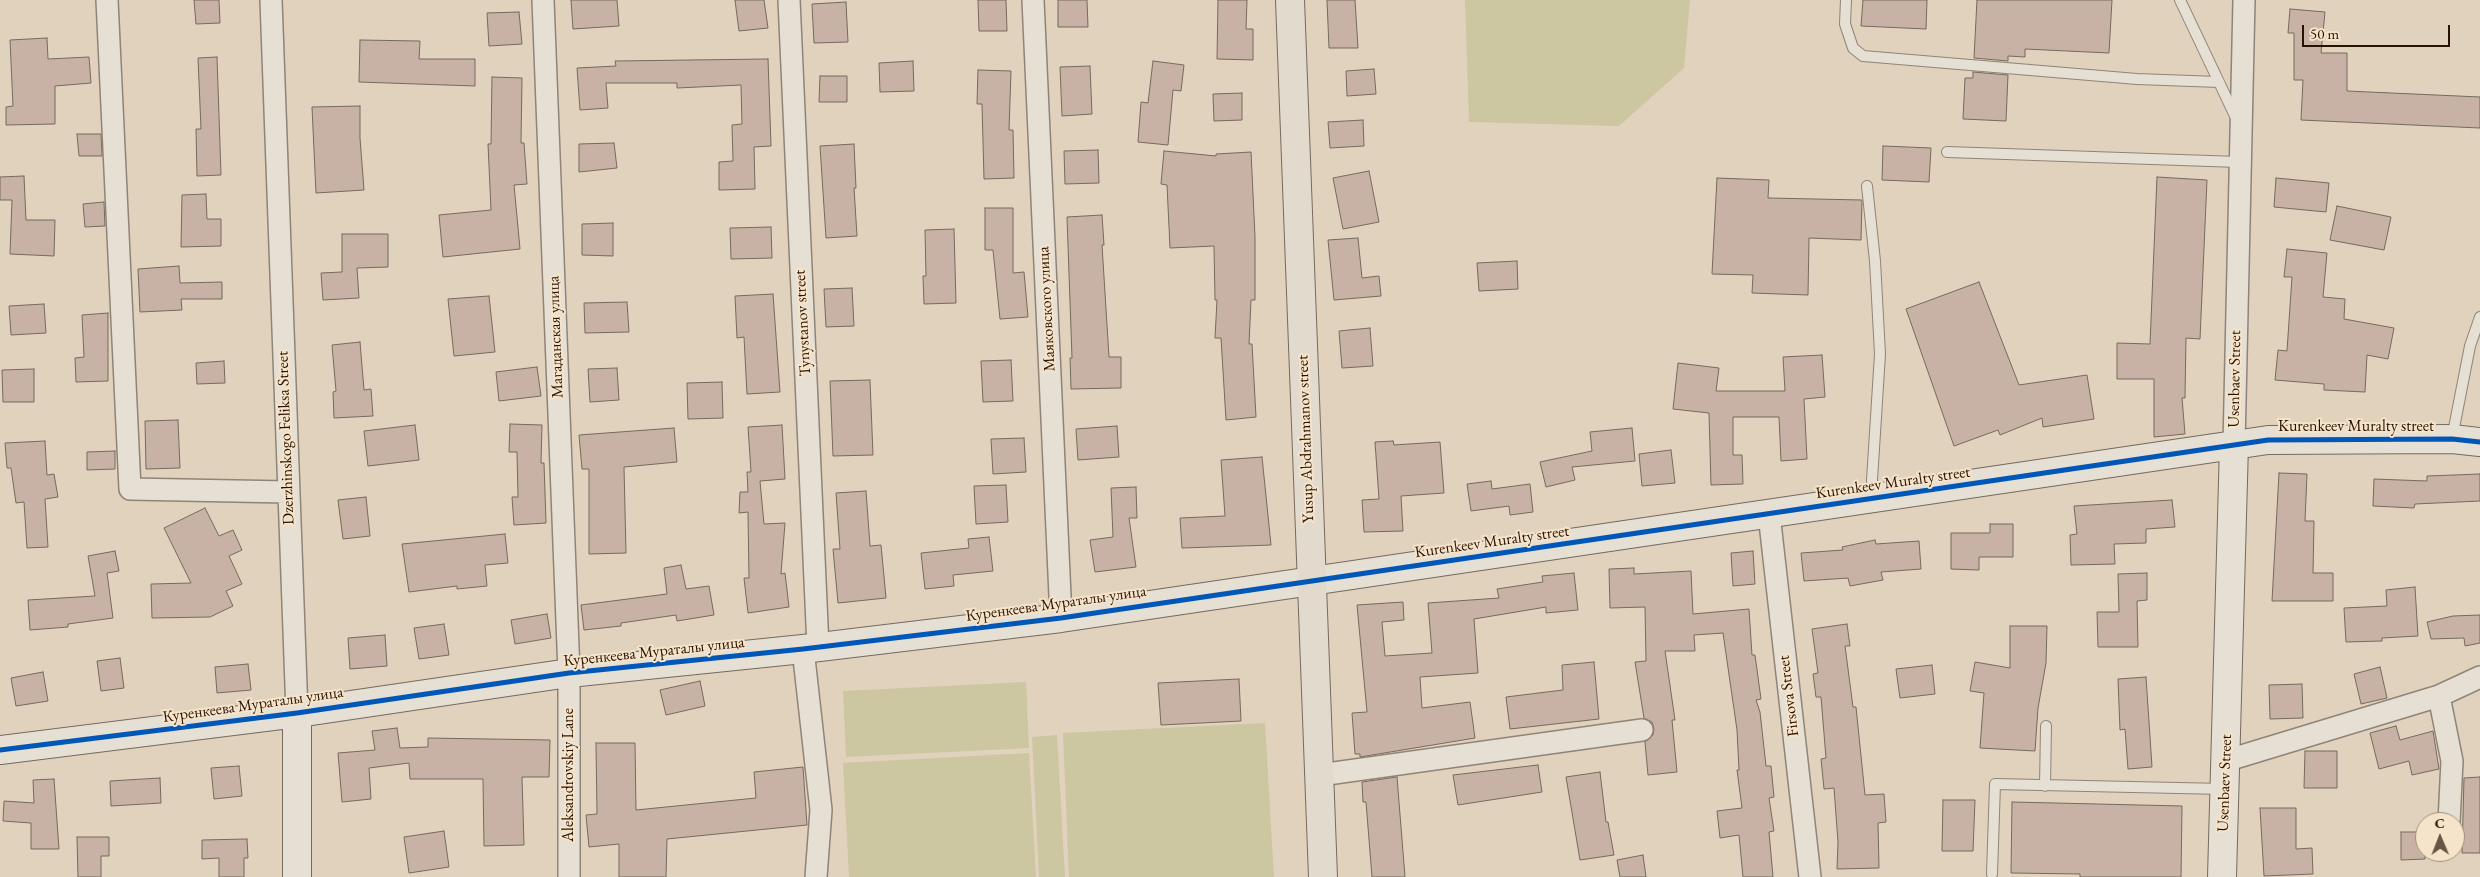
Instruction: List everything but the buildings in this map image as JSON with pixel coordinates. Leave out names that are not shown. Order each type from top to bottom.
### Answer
[{"type":"main road","name":"Yusup Abdrahmanov street","points":[[1290,0],[1323,877]]},
{"type":"street","points":[[107,0],[130,489],[287,492]]},
{"type":"street","name":"Dzerzhinskogo Feliksa Street","points":[[271,0],[287,492],[297,713],[298,877]]},
{"type":"street","name":"Магаданская улица","points":[[543,0],[569,673]]},
{"type":"street","name":"Tynystanov street","points":[[788,0],[811,648],[821,810],[816,877]]},
{"type":"street","name":"Маяковского улица","points":[[1033,0],[1061,618]]},
{"type":"street","name":"Usenbaev Street","points":[[2222,877],[2244,0]]},
{"type":"street","name":"Kurenkeev Muralty street","points":[[1311,580],[2268,440],[2452,439],[2480,442]]},
{"type":"street","name":"Firsova Street","points":[[1769,514],[1810,877]]},
{"type":"street","name":"Куренкеева Мураталы улица","points":[[0,750],[297,713],[569,673],[811,648],[1061,618],[1311,580]]},
{"type":"street","name":"Aleksandrovskiy Lane","points":[[569,673],[569,877]]},
{"type":"street","points":[[2225,762],[2439,696],[2480,676]]},
{"type":"street","points":[[2439,696],[2452,761],[2449,812]]},
{"type":"street","points":[[1320,775],[1642,730]]},
{"type":"lane","points":[[1846,0],[1844,24],[1853,48],[1863,56],[2136,79],[2219,82]]},
{"type":"lane","points":[[2180,0],[2240,126]]},
{"type":"lane","points":[[1947,152],[2239,162]]},
{"type":"lane","points":[[1867,186],[1880,354],[1872,480],[1873,499]]},
{"type":"lane","points":[[2452,439],[2470,346],[2480,317]]},
{"type":"lane","points":[[2045,786],[2046,726]]},
{"type":"lane","points":[[1992,874],[1994,784],[2224,789]]},
{"type":"shaded area","points":[[1465,0],[1690,0],[1684,68],[1619,126],[1469,122]]},
{"type":"shaded area","points":[[1026,682],[1029,748],[846,757],[843,691]]},
{"type":"shaded area","points":[[1265,723],[1274,877],[1069,877],[1063,733]]},
{"type":"shaded area","points":[[1057,735],[1065,877],[1039,877],[1032,737]]},
{"type":"shaded area","points":[[1029,753],[1036,877],[849,877],[843,763]]},
{"type":"cycle path","points":[[0,750],[297,713],[569,673],[803,649],[1061,618],[2268,440],[2452,439],[2480,442]]}]
